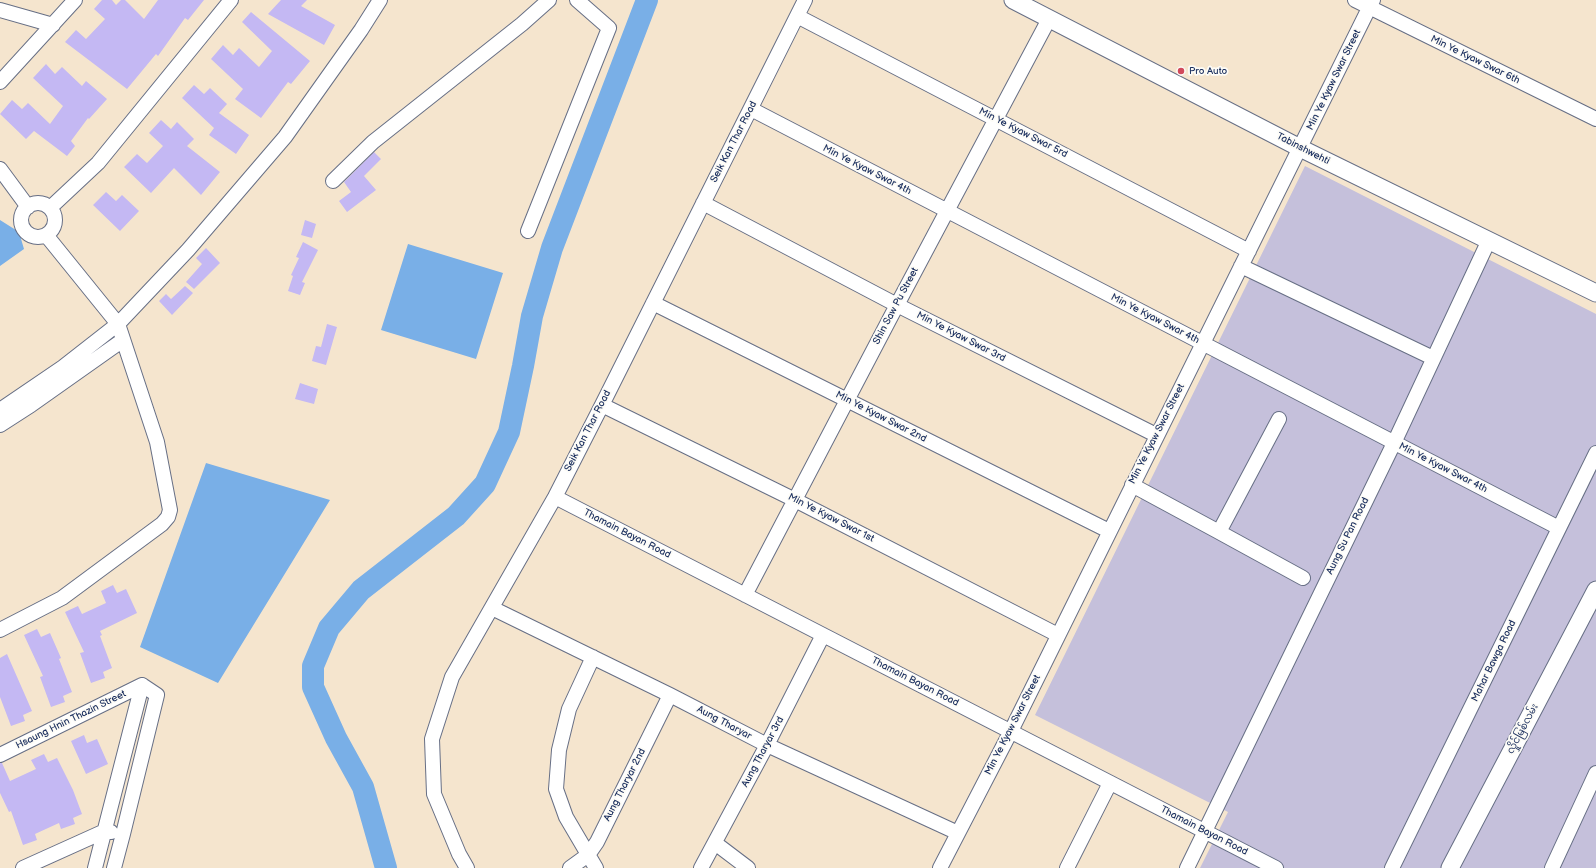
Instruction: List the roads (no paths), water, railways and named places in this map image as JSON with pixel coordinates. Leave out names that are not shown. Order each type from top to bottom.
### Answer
[{"type":"main road","name":"Tabinshwehti","points":[[1013,0],[1300,148],[1596,293]]},
{"type":"main road","name":"လှိုင်မြစ်လမ်း","points":[[1450,868],[1596,590]]},
{"type":"street","points":[[0,82],[75,0]]},
{"type":"street","points":[[50,208],[98,163],[231,0]]},
{"type":"street","points":[[0,410],[63,367],[118,324],[188,250],[285,137],[361,30],[380,0]]},
{"type":"street","points":[[332,181],[373,142],[522,24],[549,0]]},
{"type":"street","points":[[528,231],[609,28],[577,0]]},
{"type":"street","name":"Seik Kan Thar Road","points":[[467,868],[459,854],[434,794],[432,739],[452,678],[554,497],[602,405],[805,0]]},
{"type":"street","name":"Min Ye Kyaw Swar 6th","points":[[1355,0],[1371,4],[1596,119]]},
{"type":"street","name":"Min Ye Kyaw Swar Street","points":[[940,868],[1011,731],[1156,435],[1203,344],[1371,4]]},
{"type":"street","points":[[0,10],[53,25]]},
{"type":"street","name":"Min Ye Kyaw Swar 5rd","points":[[797,16],[1249,251]]},
{"type":"street","name":"Shin Saw Pu Street","points":[[745,595],[897,304],[948,211],[1049,19]]},
{"type":"street","name":"Min Ye Kyaw Swar 4th","points":[[751,109],[1559,528]]},
{"type":"street","points":[[0,169],[28,207]]},
{"type":"street","points":[[39,203],[50,208],[54,214],[54,226],[46,235],[36,237],[30,235],[23,227],[22,216],[28,207],[39,203]]},
{"type":"street","name":"Min Ye Kyaw Swar 3rd","points":[[703,203],[897,304],[1156,435]]},
{"type":"street","points":[[0,630],[62,598],[162,524],[168,517],[170,510],[157,442],[118,324],[46,235]]},
{"type":"street","name":"Aung Su Pan Road","points":[[1187,868],[1394,443],[1489,240]]},
{"type":"street","points":[[1241,266],[1433,358]]},
{"type":"street","name":"Min Ye Kyaw Swar 2nd","points":[[653,303],[1109,531]]},
{"type":"street","points":[[0,425],[123,340]]},
{"type":"street","name":"Min Ye Kyaw Swar 1st","points":[[602,405],[795,500],[1058,635]]},
{"type":"street","points":[[1219,532],[1279,419]]},
{"type":"street","name":"Mahar Bawga Road","points":[[1392,868],[1596,453]]},
{"type":"street","points":[[1132,485],[1303,578]]},
{"type":"street","name":"Thamain Bayan Road","points":[[554,497],[1276,868]]},
{"type":"street","name":"Aung Tharyar","points":[[492,608],[670,695],[767,745],[958,833]]},
{"type":"street","name":"Aung Tharyar 3rd","points":[[701,868],[767,745],[823,635]]},
{"type":"street","points":[[593,657],[569,709],[558,750],[556,789],[566,817],[596,868]]},
{"type":"street","points":[[95,868],[142,685],[157,695],[114,868]]},
{"type":"street","name":"Hsaung Hnin Thazin Street","points":[[0,755],[142,685]]},
{"type":"street","name":"Aung Tharyar 2nd","points":[[570,868],[588,855],[597,842],[670,695]]},
{"type":"street","points":[[1552,868],[1596,773]]},
{"type":"street","points":[[1067,868],[1110,782]]},
{"type":"street","points":[[23,868],[105,831],[123,834]]},
{"type":"street","points":[[714,843],[748,868]]},
{"type":"water","points":[[0,220],[19,232],[24,249],[0,266]]},
{"type":"water","points":[[408,244],[503,273],[476,359],[381,330]]},
{"type":"water","points":[[206,463],[330,500],[218,683],[140,647]]},
{"type":"waterway","points":[[386,868],[363,787],[336,738],[313,687],[313,666],[329,628],[361,590],[456,516],[485,484],[509,432],[532,316],[552,248],[647,0]]},
{"type":"place","name":"Pro Auto","points":[[1181,71]]}]
